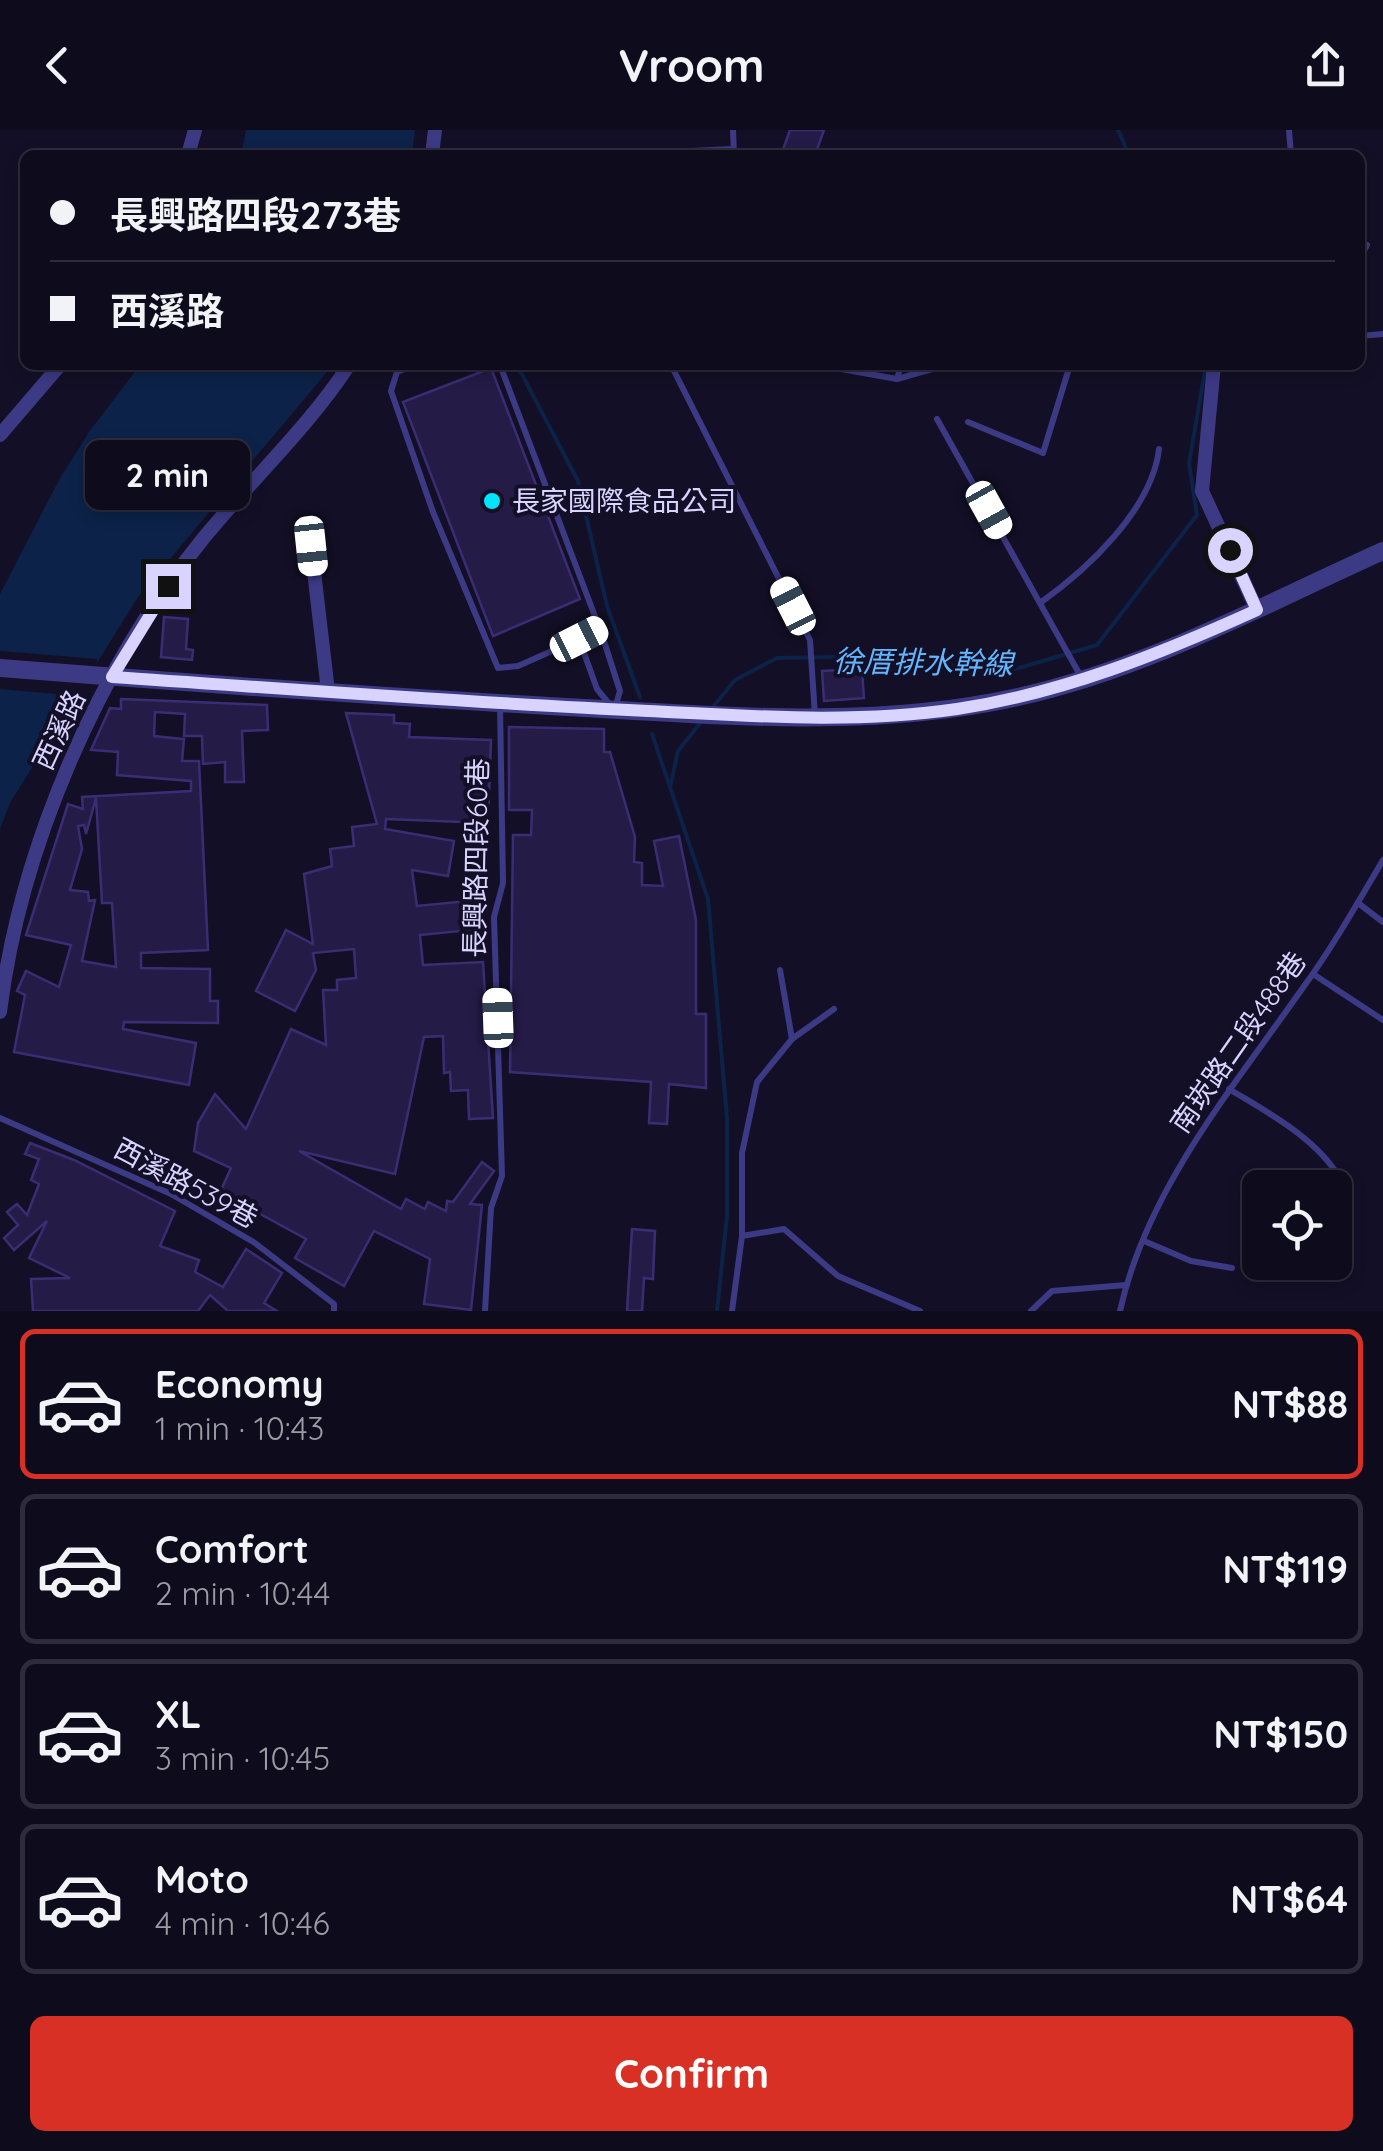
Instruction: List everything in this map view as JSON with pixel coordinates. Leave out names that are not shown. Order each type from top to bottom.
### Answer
[{"type":"street","points":[[0,435],[56,370]]},
{"type":"street","name":"西溪路","points":[[0,1012],[12,940],[50,814],[103,676],[202,540],[304,426],[345,370]]},
{"type":"street","points":[[1214,370],[1202,491],[1257,610]]},
{"type":"street","points":[[311,546],[328,691]]},
{"type":"street","points":[[0,668],[614,710],[868,718],[957,709],[1083,681],[1152,658],[1383,551]]},
{"type":"lane","points":[[402,370],[397,372],[391,390],[433,512],[498,668],[518,666],[600,628]]},
{"type":"lane","points":[[502,370],[600,628],[620,691],[614,710]]},
{"type":"lane","points":[[674,370],[810,640],[815,719]]},
{"type":"lane","points":[[847,370],[897,379],[928,370]]},
{"type":"lane","points":[[897,379],[900,370]]},
{"type":"lane","points":[[968,422],[1043,453],[1068,370]]},
{"type":"lane","points":[[938,418],[1083,681]]},
{"type":"lane","points":[[1040,603],[1078,577],[1148,492],[1159,449]]},
{"type":"lane","points":[[579,639],[597,688],[614,710]]},
{"type":"lane","name":"長興路四段60巷","points":[[484,1311],[491,1208],[502,1176],[494,918],[502,882],[500,703]]},
{"type":"lane","name":"南崁路二段488巷","points":[[1120,1311],[1126,1284],[1144,1241],[1201,1129],[1312,974],[1383,860]]},
{"type":"lane","points":[[1358,904],[1383,922]]},
{"type":"lane","points":[[780,970],[792,1038]]},
{"type":"lane","points":[[1312,974],[1383,1020]]},
{"type":"lane","points":[[732,1311],[742,1236],[742,1153],[757,1082],[792,1038],[834,1009]]},
{"type":"lane","points":[[1229,1089],[1280,1120],[1335,1170]]},
{"type":"lane","name":"西溪路539巷","points":[[0,1118],[171,1194],[255,1244],[334,1304],[334,1311]]},
{"type":"lane","points":[[742,1236],[784,1229],[838,1276],[920,1311]]},
{"type":"lane","points":[[1144,1241],[1192,1262],[1232,1268]]},
{"type":"lane","points":[[1030,1311],[1052,1291],[1126,1284]]},
{"type":"water","points":[[246,130],[415,130],[413,150],[242,150]]},
{"type":"water","points":[[136,370],[329,370],[138,597],[10,803],[0,829],[0,594],[59,480],[89,432]]},
{"type":"pier","points":[[0,651],[97,659],[96,672],[81,696],[0,689]]},
{"type":"building","points":[[790,130],[824,130],[817,150],[783,150]]},
{"type":"building","name":"長家國際食品公司","points":[[492,370],[580,599],[493,636],[403,402]]},
{"type":"building","points":[[164,617],[188,619],[186,649],[193,650],[192,660],[161,657]]},
{"type":"building","points":[[862,669],[864,698],[824,701],[822,671]]},
{"type":"building","points":[[121,699],[267,705],[268,730],[242,731],[244,782],[225,782],[225,762],[203,764],[202,736],[184,736],[185,714],[155,712],[154,736],[184,739],[182,761],[199,761],[208,950],[141,953],[141,968],[210,969],[210,1001],[218,1001],[218,1023],[124,1022],[123,1029],[196,1043],[189,1085],[14,1052],[25,995],[17,991],[26,971],[59,987],[71,945],[26,935],[68,804],[83,809],[82,797],[191,791],[191,781],[117,775],[118,752],[91,750],[110,708],[121,709]],"holes":[[[96,798],[102,903],[112,903],[116,967],[82,961],[95,900],[89,901],[88,892],[70,890],[82,849],[78,826],[84,825],[86,834]]]},
{"type":"building","points":[[346,713],[394,715],[394,723],[410,724],[409,737],[491,740],[488,823],[386,819],[385,829],[454,841],[448,876],[412,870],[417,906],[478,900],[481,929],[420,935],[423,965],[483,962],[493,1118],[469,1119],[468,1090],[451,1091],[450,1072],[444,1073],[443,1036],[424,1037],[395,1174],[299,1151],[401,1209],[406,1199],[425,1209],[428,1202],[446,1211],[447,1201],[453,1202],[482,1162],[494,1171],[470,1204],[482,1205],[471,1310],[424,1304],[430,1259],[374,1231],[344,1286],[295,1258],[306,1239],[220,1192],[231,1168],[194,1151],[198,1123],[215,1094],[246,1129],[291,1029],[326,1045],[323,990],[337,990],[337,980],[356,978],[354,949],[313,953],[316,970],[295,1011],[256,991],[286,930],[313,944],[304,874],[332,866],[330,849],[354,846],[352,827],[377,824]]},
{"type":"building","points":[[509,727],[604,729],[604,752],[610,752],[635,837],[634,862],[642,863],[642,885],[663,886],[654,841],[679,836],[696,920],[696,1014],[706,1014],[706,1088],[669,1084],[667,1124],[649,1123],[651,1082],[510,1072],[513,835],[531,835],[532,810],[509,810]]},
{"type":"building","points":[[30,1143],[74,1160],[175,1211],[160,1246],[199,1260],[195,1272],[223,1287],[246,1249],[282,1273],[264,1303],[277,1311],[228,1311],[210,1295],[198,1311],[33,1311],[31,1279],[70,1278],[29,1258],[47,1221],[14,1250],[4,1238],[18,1225],[7,1212],[17,1204],[27,1215],[39,1184],[31,1180],[39,1159],[25,1154]]},
{"type":"building","points":[[632,1229],[655,1231],[653,1279],[644,1278],[642,1311],[627,1311]]},
{"type":"waterway","name":"徐厝排水幹線","points":[[1118,130],[1127,150]]},
{"type":"waterway","points":[[520,370],[578,481],[607,606],[640,697]]},
{"type":"waterway","name":"徐厝排水幹線","points":[[713,707],[735,680],[777,658],[834,657],[1012,670],[1097,645],[1197,515],[1189,463],[1205,370]]},
{"type":"waterway","name":"徐厝排水幹線","points":[[670,788],[678,751],[701,722]]},
{"type":"waterway","name":"徐厝排水幹線","points":[[652,734],[708,899],[727,1118],[727,1216],[717,1311]]},
{"type":"place","name":"長家國際食品公司","points":[[492,501]]},
{"type":"route","points":[[168,586],[112,677],[614,710],[868,718],[957,709],[1083,681],[1152,658],[1257,610],[1230,550]]}]
